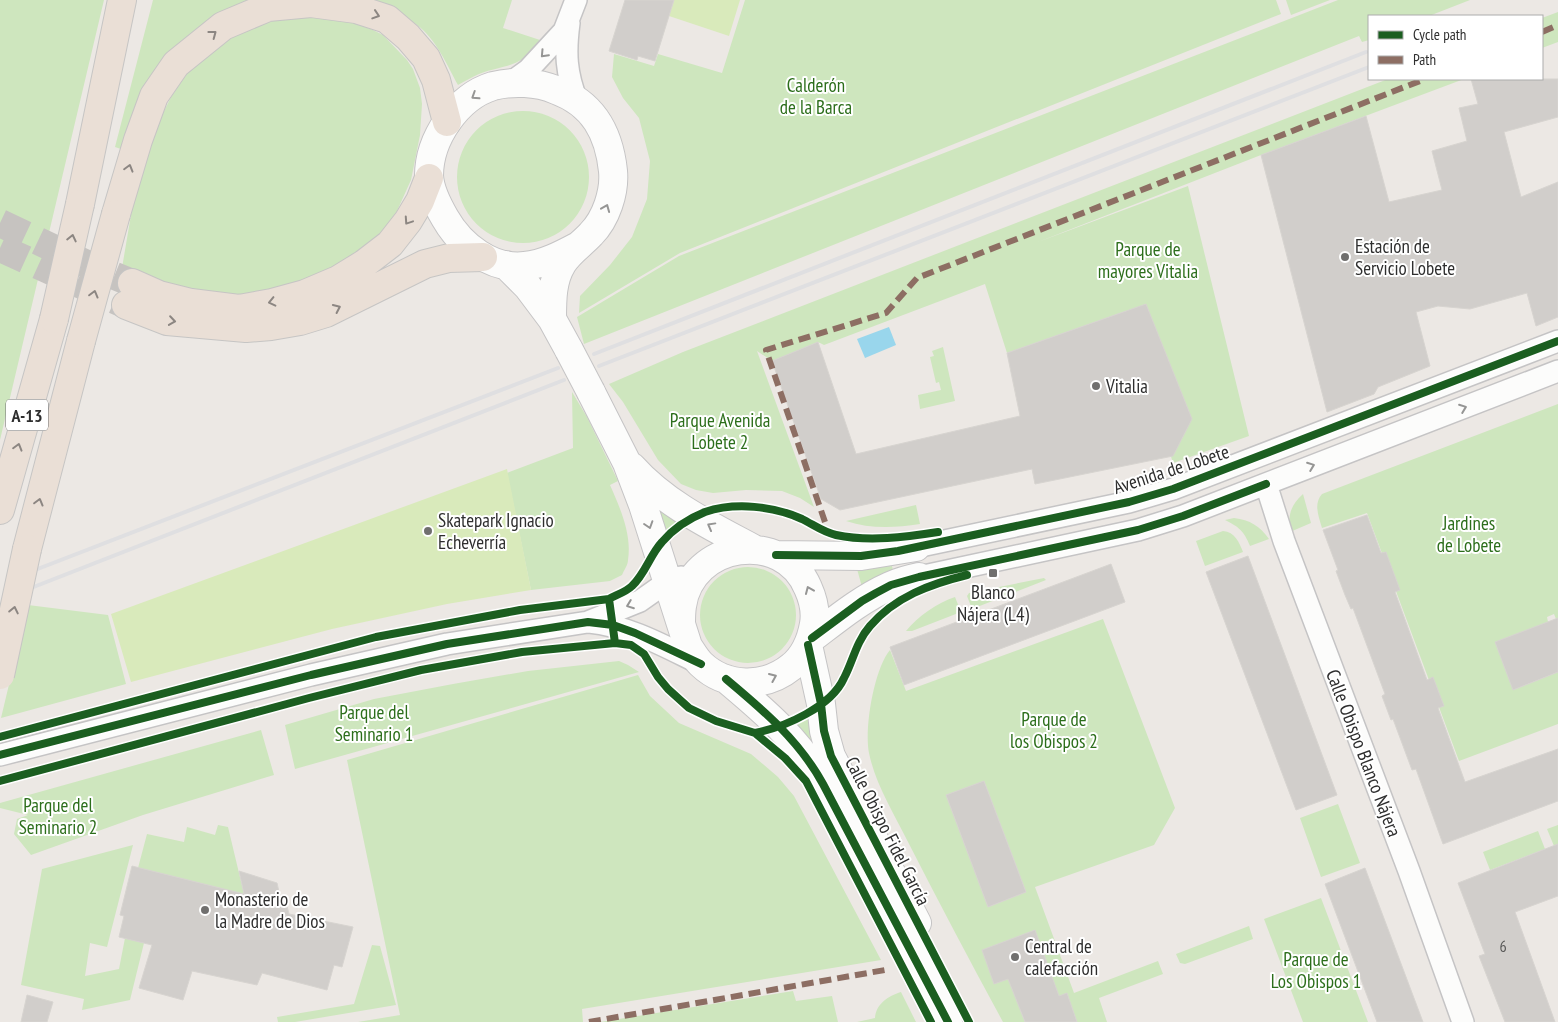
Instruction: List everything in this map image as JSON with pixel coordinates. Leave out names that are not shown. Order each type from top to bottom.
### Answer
[{"type":"highway","name":"A-13","points":[[0,510],[54,319],[122,0]]},
{"type":"highway","points":[[92,144],[139,0]]},
{"type":"highway","points":[[0,675],[27,549],[116,214],[138,140],[154,96],[176,64],[223,26],[268,7],[311,3],[356,9],[387,19],[408,37],[426,58],[436,80],[447,122]]},
{"type":"highway","points":[[429,178],[420,201],[408,222],[390,244],[364,264],[338,280],[305,294],[239,309],[159,295],[129,294],[167,321],[246,328],[271,326],[300,321],[326,313],[425,264],[450,258],[494,261]]},
{"type":"main road","points":[[552,318],[552,296],[558,273],[568,256],[592,233],[603,216],[611,197],[613,174],[610,153],[601,128],[591,111],[577,101],[565,93],[547,86],[510,83],[492,87],[474,95],[447,122],[435,147],[429,178],[435,199],[454,234],[528,287],[552,318],[627,462],[688,646],[701,664],[726,679],[743,682],[760,682],[777,676],[792,666],[804,653],[810,641],[815,618],[813,598],[805,580],[792,565],[682,510],[646,483],[627,462]]},
{"type":"main road","points":[[494,261],[524,266],[558,257],[578,246]]},
{"type":"main road","name":"Avenida de Lobete","points":[[765,552],[861,556],[916,547]]},
{"type":"main road","points":[[681,624],[682,605],[688,586],[700,569],[716,557],[734,550],[765,552]]},
{"type":"main road","points":[[810,641],[862,601],[891,585],[919,577]]},
{"type":"main road","name":"Calle Obispo Fidel García","points":[[810,641],[824,731],[831,756],[969,1022]]},
{"type":"main road","name":"Calle Obispo Fidel García","points":[[726,679],[769,715],[806,756],[823,784],[948,1022]]},
{"type":"street","points":[[510,83],[528,70],[564,31],[573,9]]},
{"type":"street","points":[[573,9],[566,48],[570,82],[577,101]]},
{"type":"street","name":"Avenida de Lobete","points":[[916,547],[1129,502],[1173,489],[1558,341]]},
{"type":"street","points":[[919,577],[1138,530],[1183,516],[1558,371]]},
{"type":"street","name":"Calle Obispo Blanco Nájera","points":[[1266,484],[1284,541],[1463,1022]]},
{"type":"street","points":[[0,755],[311,675],[437,646],[588,622],[640,601],[668,582],[700,569]]},
{"type":"street","points":[[588,622],[616,626],[635,633],[701,664]]},
{"type":"green space","points":[[0,0],[104,0],[0,440]]},
{"type":"green space","points":[[153,0],[258,0],[229,12],[124,150],[115,147]]},
{"type":"green space","points":[[369,0],[512,0],[503,28],[540,40],[533,50],[519,61],[479,74],[458,85],[441,53],[424,31],[394,11]]},
{"type":"green space","points":[[674,0],[740,0],[729,36],[669,16]]},
{"type":"green space","name":"Calderón de la Barca","points":[[745,0],[1276,0],[1281,14],[680,253],[579,313],[580,296],[610,265],[632,237],[647,199],[650,161],[639,118],[623,98],[612,77],[614,54],[654,66],[658,54],[722,73]]},
{"type":"green space","points":[[1286,0],[1330,0],[1291,15]]},
{"type":"green space","points":[[1338,0],[1470,0],[1432,15],[1368,15],[1368,40],[1362,42],[1359,36],[584,344],[577,317],[679,256]]},
{"type":"green space","points":[[1558,12],[1558,42],[1543,48],[1543,18]]},
{"type":"green space","points":[[329,17],[352,22],[383,35],[407,60],[413,69],[420,88],[422,104],[420,135],[411,180],[397,211],[381,235],[318,281],[225,299],[134,274],[122,268],[134,197],[158,123],[171,97],[191,68],[224,42],[250,27],[284,18]]},
{"type":"green space","points":[[1385,80],[1461,80],[1261,155],[1038,242],[1188,186],[1249,436],[1173,463],[1126,311],[1007,353],[985,284],[824,345],[818,342],[772,361],[757,351],[814,507],[800,498],[782,491],[746,490],[713,493],[696,490],[681,484],[658,460],[623,402],[609,384],[683,352]]},
{"type":"green space","points":[[523,111],[536,112],[548,116],[570,130],[584,152],[588,164],[588,190],[584,202],[570,224],[548,238],[536,242],[523,243],[510,242],[498,238],[476,224],[462,202],[458,190],[457,177],[458,164],[462,152],[476,130],[498,116],[510,112]]},
{"type":"green space","points":[[943,347],[955,401],[920,409],[918,395],[941,390],[939,382],[936,383],[930,357],[934,356],[932,351]]},
{"type":"green space","points":[[572,392],[587,417],[618,481],[610,485],[627,531],[628,562],[622,575],[610,581],[531,590],[507,473],[573,448]]},
{"type":"green space","name":"Jardines de Lobete","points":[[1558,404],[1558,618],[1556,619],[1554,614],[1547,617],[1548,622],[1513,690],[1558,672],[1558,724],[1459,761],[1367,513],[1322,528],[1317,506],[1319,498],[1322,494]]},
{"type":"green space","name":"Skatepark Ignacio Echeverría","points":[[507,469],[531,590],[447,604],[332,629],[131,682],[111,614]]},
{"type":"green space","points":[[1303,494],[1311,523],[1290,532],[1289,521],[1291,511]]},
{"type":"green space","points":[[653,498],[681,518],[658,538]]},
{"type":"green space","points":[[916,505],[920,524],[882,527],[846,521]]},
{"type":"green space","points":[[1234,518],[1254,524],[1269,539],[1250,546],[1240,530],[1225,520]]},
{"type":"green space","points":[[1223,531],[1234,535],[1243,552],[1205,566],[1196,541]]},
{"type":"green space","points":[[892,566],[894,575],[862,587],[857,569]]},
{"type":"green space","points":[[748,567],[766,571],[782,581],[792,597],[796,615],[792,633],[782,649],[766,659],[748,663],[730,659],[714,649],[704,633],[700,615],[704,597],[714,581],[730,571]]},
{"type":"green space","points":[[1044,578],[1046,580],[972,609],[967,596],[969,593]]},
{"type":"green space","points":[[955,597],[961,612],[912,631],[906,631],[928,611]]},
{"type":"green space","points":[[28,605],[108,615],[126,684],[1,718]]},
{"type":"green space","name":"Parque de los Obispos 2","points":[[1103,619],[1175,808],[1154,845],[1035,887],[1074,993],[1158,961],[1163,974],[1099,998],[1107,1022],[1077,1022],[1067,994],[1020,1010],[1025,1022],[1003,1022],[890,808],[872,764],[868,742],[869,715],[879,671],[890,650],[906,691]],"holes":[[[984,781],[1026,892],[988,907],[946,795]]]},
{"type":"green space","name":"Parque del Seminario 1","points":[[619,661],[639,672],[295,769],[285,725],[374,699],[528,671]]},
{"type":"green space","points":[[638,675],[650,696],[679,723],[751,754],[778,777],[794,796],[881,960],[582,1009],[583,1022],[358,1022],[400,1015],[347,760]]},
{"type":"green space","points":[[812,715],[830,765],[792,726]]},
{"type":"green space","name":"Parque del Seminario 2","points":[[261,730],[274,775],[143,815],[31,855],[14,834],[17,819],[28,815],[0,808],[0,803]]},
{"type":"green space","points":[[1338,804],[1360,863],[1321,877],[1300,818]]},
{"type":"green space","points":[[218,825],[228,827],[244,894],[138,868],[147,834],[184,842],[187,827],[215,835]]},
{"type":"green space","points":[[1558,825],[1558,844],[1554,846],[1547,829]]},
{"type":"green space","points":[[1538,831],[1545,849],[1490,870],[1483,852]]},
{"type":"green space","points":[[133,845],[107,947],[90,943],[85,976],[119,969],[125,938],[144,943],[130,1000],[82,1010],[84,999],[21,985],[42,869]]},
{"type":"green space","name":"Parque de Los Obispos 1","points":[[1321,898],[1368,1022],[1303,1022],[1264,919]]},
{"type":"green space","points":[[1249,926],[1253,939],[1185,964],[1180,963],[1176,954]]},
{"type":"green space","points":[[372,945],[380,946],[396,1005],[295,1022],[278,1022],[277,1017],[354,1004]]},
{"type":"green space","points":[[793,991],[796,1001],[832,996],[838,1022],[600,1022]]},
{"type":"green space","points":[[901,992],[916,1022],[857,1022],[875,1018],[880,1005],[884,1001]]},
{"type":"water","points":[[889,327],[896,345],[865,358],[857,339]]},
{"type":"building","points":[[625,0],[674,0],[655,61],[638,56],[637,60],[609,51]]},
{"type":"building","points":[[1558,79],[1558,117],[1504,132],[1521,197],[1558,182],[1558,317],[1536,326],[1527,293],[1470,309],[1438,306],[1416,312],[1430,366],[1378,387],[1374,394],[1327,412],[1261,155],[1366,116],[1389,202],[1442,190],[1432,151],[1467,141],[1459,108],[1478,104],[1471,80]]},
{"type":"building","points":[[1146,304],[1192,419],[1173,456],[1035,484],[1032,469],[840,510],[821,499],[772,361],[818,342],[856,454],[1020,416],[1007,353]]},
{"type":"building","points":[[1367,515],[1381,553],[1386,552],[1400,590],[1395,592],[1427,680],[1433,677],[1444,706],[1438,708],[1465,782],[1558,749],[1558,801],[1443,844],[1416,769],[1412,770],[1393,719],[1391,720],[1382,696],[1385,694],[1353,608],[1351,609],[1345,595],[1323,530]]},
{"type":"building","points":[[1248,556],[1337,795],[1296,810],[1206,572]]},
{"type":"building","points":[[1111,564],[1125,602],[904,685],[890,647]]},
{"type":"building","points":[[1558,618],[1558,672],[1513,690],[1495,642]]},
{"type":"building","points":[[984,781],[1026,892],[988,907],[946,795]]},
{"type":"building","points":[[1558,844],[1558,896],[1515,912],[1555,1022],[1505,1022],[1479,956],[1485,954],[1458,883]]},
{"type":"building","name":"Monasterio de la Madre de Dios","points":[[132,866],[244,894],[239,871],[277,883],[282,905],[287,906],[289,914],[353,927],[342,967],[334,965],[327,990],[262,973],[257,985],[192,971],[183,1000],[139,988],[152,945],[119,937],[124,916],[120,915]]},
{"type":"building","points":[[1365,868],[1423,1022],[1377,1022],[1325,884]]},
{"type":"building","points":[[1035,930],[1059,996],[1067,993],[1077,1022],[1025,1022],[1008,979],[994,984],[982,950]]},
{"type":"building","points":[[27,995],[53,1002],[47,1022],[21,1022]]},
{"type":"tunnel","points":[[0,223],[93,267],[132,283]]},
{"type":"tunnel","points":[[0,248],[126,305]]},
{"type":"railway","points":[[594,354],[1366,52]]},
{"type":"railway","points":[[599,366],[1368,67]]},
{"type":"railway","points":[[35,570],[558,368]]},
{"type":"railway","points":[[31,588],[564,380]]},
{"type":"marked path","points":[[1543,32],[1558,25]]},
{"type":"marked path","points":[[825,522],[766,350],[886,313],[917,278],[1422,80]]},
{"type":"marked path","points":[[589,1022],[885,970]]},
{"type":"cycle path","points":[[776,555],[861,556],[898,551],[1129,502],[1173,489],[1558,341]]},
{"type":"cycle path","points":[[812,638],[862,601],[891,585],[919,577],[1138,530],[1183,516],[1266,484]]},
{"type":"cycle path","points":[[931,1022],[806,781],[785,758],[755,733],[716,721],[689,708],[668,689],[644,654],[631,645],[615,643],[609,599],[627,590],[637,581],[666,537],[694,517],[717,509],[741,506],[767,508],[802,519],[827,532],[849,537],[887,538],[938,532]]},
{"type":"cycle path","points":[[755,733],[793,721],[818,707],[829,698],[844,678],[865,632],[890,607],[927,587],[967,575]]},
{"type":"cycle path","points":[[0,737],[376,637],[520,610],[609,599]]},
{"type":"cycle path","points":[[0,755],[311,675],[447,644],[588,622],[613,625],[635,633],[701,664]]},
{"type":"cycle path","points":[[0,781],[421,670],[522,652],[615,643]]},
{"type":"cycle path","points":[[808,645],[821,704],[824,731],[831,756],[969,1022]]},
{"type":"cycle path","points":[[726,679],[792,740],[813,768],[948,1022]]},
{"type":"place","name":"Estación de Servicio Lobete","points":[[1345,257]]},
{"type":"place","name":"Vitalia","points":[[1096,386]]},
{"type":"place","name":"Skatepark Ignacio Echeverría","points":[[428,531]]},
{"type":"place","name":"Blanco Nájera (L4)","points":[[993,573]]},
{"type":"place","name":"Monasterio de la Madre de Dios","points":[[205,910]]},
{"type":"place","name":"Central de calefacción","points":[[1015,957]]},
{"type":"park label","name":"Parque de mayores Vitalia","points":[[1148,260]]},
{"type":"park label","name":"Parque Avenida Lobete 2","points":[[720,431]]}]
